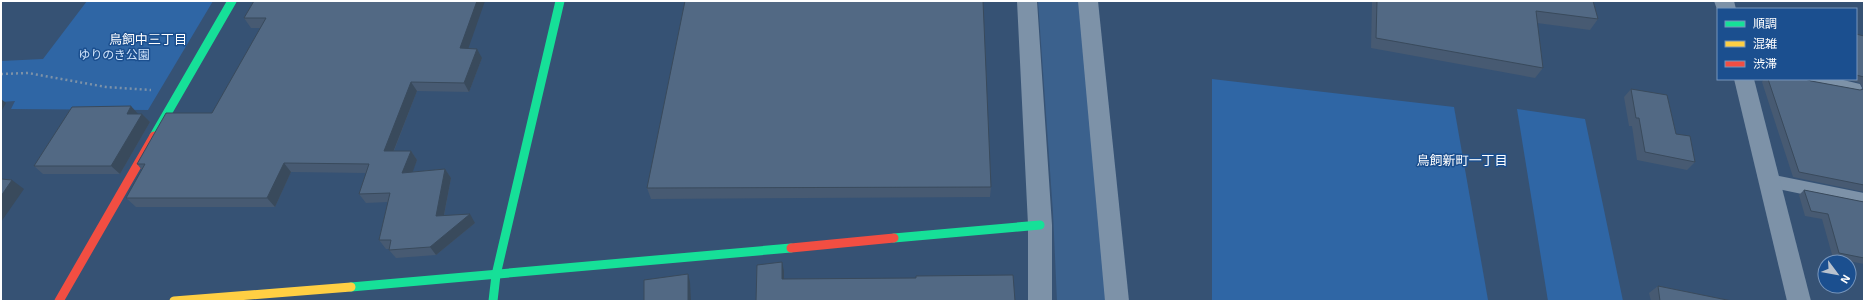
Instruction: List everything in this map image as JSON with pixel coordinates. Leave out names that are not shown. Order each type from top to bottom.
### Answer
[{"type":"street","points":[[59,301],[232,1]]},
{"type":"street","points":[[493,301],[496,274],[560,1]]},
{"type":"street","points":[[1027,1],[1040,225],[1040,301]]},
{"type":"street","points":[[1088,1],[1117,301]]},
{"type":"street","points":[[1744,80],[1799,301]]},
{"type":"street","points":[[174,301],[496,274],[1040,225]]},
{"type":"lane","points":[[1811,80],[1854,88]]},
{"type":"lane","points":[[1769,181],[1864,200]]},
{"type":"path","points":[[1,74],[28,73],[106,87],[180,91]]},
{"type":"green space","name":"ゆりのき公園","points":[[87,1],[213,1],[148,110],[11,109],[15,101],[1,102],[1,61],[43,59]]},
{"type":"green space","points":[[1212,79],[1454,107],[1488,300],[1212,301]]},
{"type":"green space","points":[[1517,109],[1585,119],[1623,301],[1548,301]]},
{"type":"building","points":[[254,1],[477,1],[460,48],[477,49],[464,83],[411,82],[384,151],[411,151],[402,173],[445,169],[436,216],[470,214],[430,247],[389,250],[391,240],[379,240],[390,193],[359,194],[369,164],[284,163],[267,198],[126,198],[145,164],[137,164],[166,113],[212,113],[266,18],[244,18]]},
{"type":"building","points":[[685,1],[983,1],[991,187],[647,188]]},
{"type":"building","points":[[1377,1],[1593,1],[1598,19],[1536,11],[1543,68],[1376,38]]},
{"type":"building","points":[[1857,34],[1864,36],[1864,77],[1857,75]]},
{"type":"building","points":[[1768,80],[1808,80],[1860,90],[1864,89],[1864,185],[1799,172]]},
{"type":"building","points":[[1631,89],[1667,95],[1676,134],[1690,136],[1695,162],[1645,152],[1639,118],[1636,118]]},
{"type":"building","points":[[131,106],[127,114],[142,114],[111,166],[34,166],[72,107]]},
{"type":"building","points":[[1,179],[12,180],[1,196]]},
{"type":"building","points":[[1804,190],[1864,202],[1864,258],[1857,257],[1857,254],[1839,253],[1828,214],[1811,211]]},
{"type":"building","points":[[782,262],[782,279],[916,278],[916,276],[1013,275],[1015,301],[756,301],[757,265]]},
{"type":"building","points":[[688,274],[688,301],[644,301],[644,280]]},
{"type":"building","points":[[1658,286],[1732,301],[1660,301]]},
{"type":"waterway","points":[[1063,1],[1082,213],[1087,301]]},
{"type":"traffic: fast","points":[[154,136],[232,1]]},
{"type":"traffic: fast","points":[[493,301],[496,275],[560,1]]},
{"type":"traffic: fast","points":[[894,238],[1040,225]]},
{"type":"traffic: fast","points":[[351,287],[791,248]]},
{"type":"traffic: slow","points":[[174,301],[351,287]]},
{"type":"traffic: jam","points":[[59,301],[154,136]]},
{"type":"traffic: jam","points":[[791,248],[894,238]]},
{"type":"district","name":"鳥飼中三丁目","points":[[148,39]]},
{"type":"district","name":"鳥飼新町一丁目","points":[[1462,160]]}]
